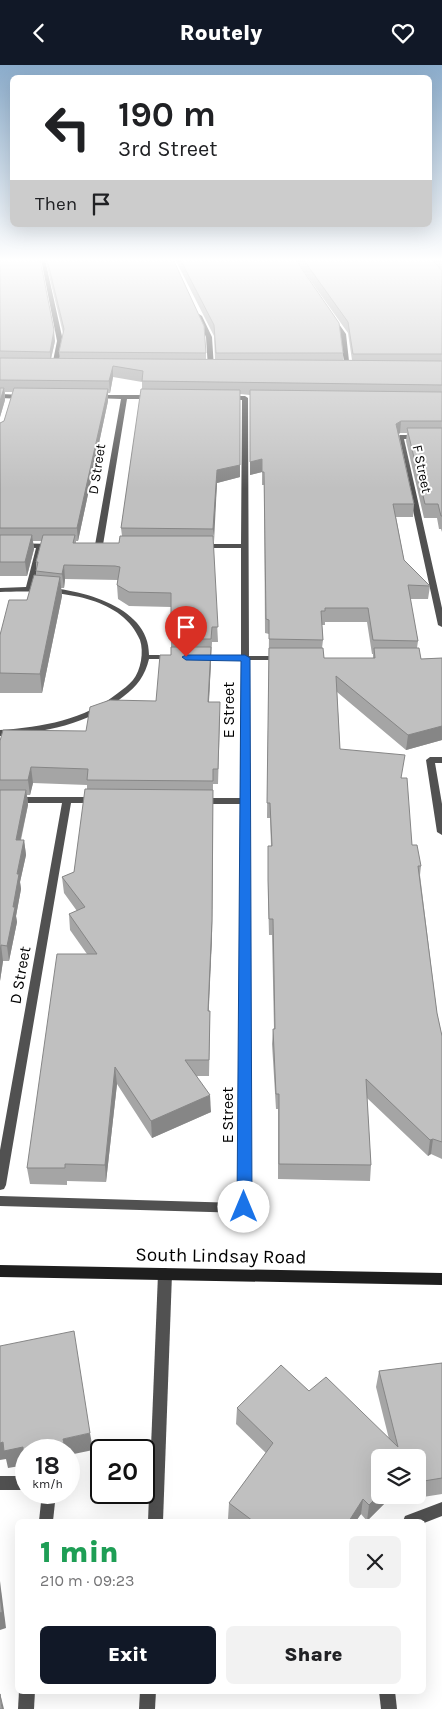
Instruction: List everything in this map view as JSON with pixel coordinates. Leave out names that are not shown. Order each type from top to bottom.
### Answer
[{"type":"main road","name":"South Lindsay Road","points":[[0,1271],[442,1279]]},
{"type":"street","points":[[55,366],[60,341],[59,336]]},
{"type":"street","points":[[208,336],[211,367]]},
{"type":"street","points":[[343,336],[348,369]]},
{"type":"street","points":[[46,366],[65,366]]},
{"type":"street","points":[[201,367],[221,368]]},
{"type":"street","points":[[338,369],[358,369]]},
{"type":"street","points":[[0,396],[30,397]]},
{"type":"street","points":[[9,405],[12,396]]},
{"type":"street","points":[[86,397],[161,397]]},
{"type":"street","name":"D Street","points":[[99,545],[124,397]]},
{"type":"street","name":"E Street","points":[[0,1201],[244,1207],[245,546],[248,398],[217,398]]},
{"type":"street","name":"F Street","points":[[442,437],[400,437],[442,625]]},
{"type":"street","points":[[0,545],[60,546]]},
{"type":"street","points":[[90,545],[109,545]]},
{"type":"street","points":[[29,589],[40,546]]},
{"type":"street","points":[[197,546],[245,546]]},
{"type":"street","points":[[0,590],[29,589],[67,592],[101,601],[127,616],[143,635],[147,657],[138,680],[115,701],[81,719],[38,730],[0,733]]},
{"type":"street","points":[[147,657],[294,658]]},
{"type":"street","points":[[442,760],[430,760],[442,832]]},
{"type":"street","points":[[0,800],[107,800]]},
{"type":"street","name":"D Street","points":[[0,1185],[67,800]]},
{"type":"street","points":[[186,801],[246,801]]},
{"type":"street","points":[[155,1519],[166,1273]]},
{"type":"street","points":[[0,1483],[15,1483]]},
{"type":"street","points":[[46,1519],[48,1504]]},
{"type":"street","points":[[415,1519],[442,1509]]},
{"type":"street","points":[[26,1709],[28,1694]]},
{"type":"street","points":[[147,1709],[148,1694]]},
{"type":"street","points":[[388,1694],[389,1709]]},
{"type":"building","points":[[0,336],[53,336],[50,352],[0,351]]},
{"type":"building","points":[[63,336],[205,336],[206,353],[59,352]]},
{"type":"building","points":[[215,336],[341,336],[343,353],[216,353]]},
{"type":"building","points":[[350,336],[442,336],[442,354],[353,354]]},
{"type":"building","points":[[0,358],[442,361],[442,385],[142,381],[143,371],[113,366],[109,381],[0,380]]},
{"type":"building","points":[[0,388],[4,388],[0,401]]},
{"type":"building","points":[[14,388],[108,389],[77,528],[0,528],[0,423],[4,421]]},
{"type":"building","points":[[141,389],[240,390],[240,465],[217,470],[213,529],[121,528]]},
{"type":"building","points":[[250,390],[442,392],[442,421],[401,421],[396,424],[414,504],[393,504],[404,560],[430,586],[408,585],[418,641],[373,640],[368,608],[325,608],[325,611],[321,611],[323,640],[269,639],[269,620],[266,619],[264,472],[262,472],[262,459],[250,462]]},
{"type":"building","points":[[407,428],[442,428],[442,516],[438,504],[425,504]]},
{"type":"building","points":[[0,535],[32,535],[25,562],[0,562]]},
{"type":"building","points":[[43,535],[75,535],[73,543],[119,543],[120,536],[213,536],[218,627],[212,627],[211,639],[171,639],[171,593],[129,592],[117,585],[120,567],[64,565],[62,574],[36,571],[38,562],[36,562]]},
{"type":"building","points":[[34,575],[60,577],[40,674],[0,673],[0,635],[9,600],[27,600]]},
{"type":"building","points":[[171,647],[211,647],[208,702],[220,702],[218,769],[213,769],[213,781],[87,780],[88,769],[31,767],[28,780],[0,780],[0,741],[3,730],[86,731],[90,707],[110,700],[156,701],[160,655],[171,655]]},
{"type":"building","points":[[269,648],[323,648],[324,658],[375,658],[374,648],[419,648],[421,659],[442,658],[442,726],[408,735],[336,676],[340,749],[405,755],[401,778],[407,778],[412,845],[417,845],[421,866],[418,866],[437,1013],[442,1036],[442,1142],[430,1140],[366,1079],[371,1165],[279,1164],[279,1094],[276,1094],[273,1029],[275,1029],[273,919],[269,919],[268,880],[268,846],[272,846],[270,803],[267,803]]},
{"type":"building","points":[[85,789],[213,790],[212,921],[208,1011],[210,1011],[209,1060],[185,1060],[210,1095],[151,1121],[115,1067],[105,1165],[65,1164],[65,1168],[27,1168],[57,954],[97,954],[69,914],[85,907],[62,877],[74,872]]},
{"type":"building","points":[[0,790],[26,790],[16,840],[24,840],[17,874],[19,874],[13,907],[15,907],[7,946],[1,945],[0,952]]},
{"type":"building","points":[[74,1331],[90,1433],[63,1439],[15,1439],[15,1449],[4,1451],[3,1442],[0,1443],[0,1346]]},
{"type":"building","points":[[442,1363],[442,1478],[426,1481],[426,1449],[371,1449],[371,1503],[369,1505],[363,1499],[350,1519],[250,1519],[229,1503],[273,1443],[237,1408],[281,1365],[309,1391],[326,1377],[398,1447],[379,1371]]},
{"type":"building","points":[[0,1594],[2,1612],[0,1613]]},
{"type":"route","points":[[186,657],[245,658],[244,1207]]}]
